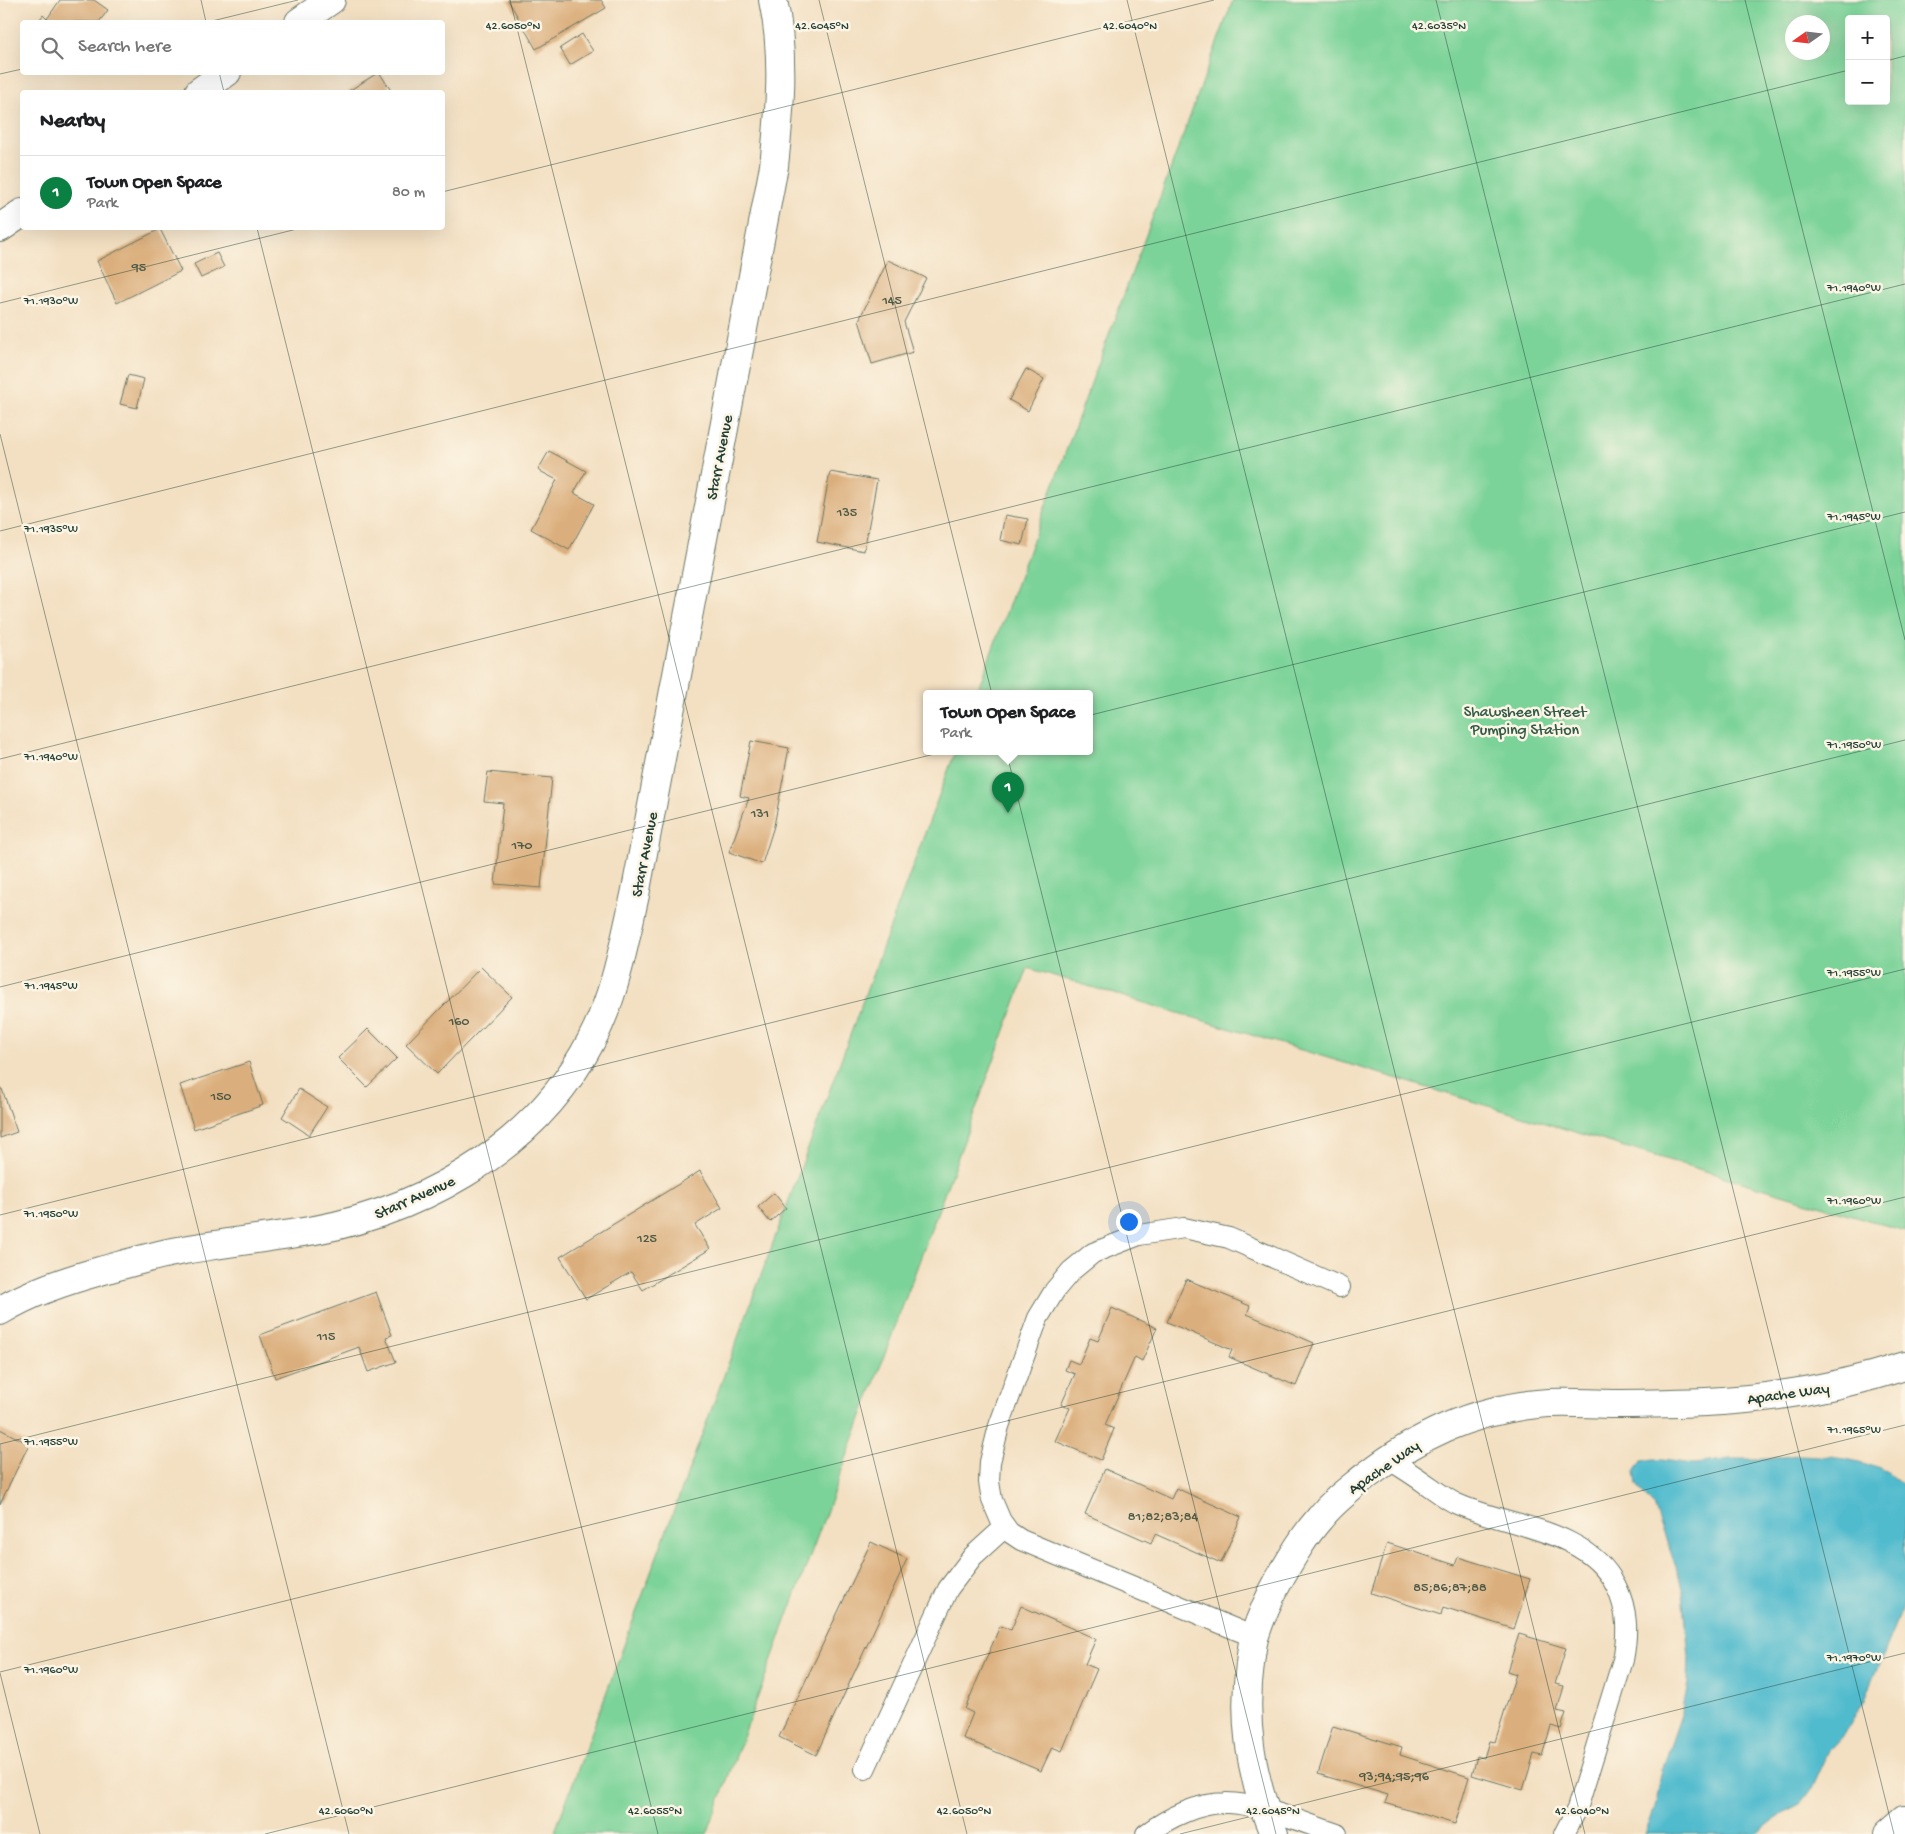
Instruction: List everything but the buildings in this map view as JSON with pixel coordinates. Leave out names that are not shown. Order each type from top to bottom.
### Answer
[{"type":"street","points":[[302,20],[331,0]]},
{"type":"street","name":"Starr Avenue","points":[[0,1311],[17,1301],[63,1282],[130,1262],[203,1247],[325,1228],[392,1210],[455,1179],[510,1141],[554,1098],[591,1042],[606,1009],[618,970],[635,895],[774,166],[779,115],[781,63],[774,0]]},
{"type":"street","points":[[202,90],[224,75]]},
{"type":"street","points":[[0,228],[20,214]]},
{"type":"street","name":"Apache Way","points":[[1269,1822],[1253,1768],[1249,1741],[1247,1715],[1248,1675],[1254,1637],[1277,1583],[1294,1552],[1320,1517],[1342,1494],[1388,1459],[1421,1439],[1455,1423],[1472,1416],[1503,1409],[1539,1404],[1663,1403],[1758,1398],[1813,1391],[1905,1366]]},
{"type":"street","points":[[1890,1834],[1905,1820]]},
{"type":"lane","points":[[1254,1637],[1021,1540],[1009,1532],[995,1510],[989,1482],[990,1462],[999,1426],[1038,1318],[1055,1290],[1071,1272],[1093,1253],[1139,1236],[1184,1228],[1229,1238],[1340,1287]]},
{"type":"lane","points":[[1388,1459],[1454,1502],[1560,1538],[1579,1547],[1596,1559],[1605,1569],[1619,1593],[1626,1619],[1626,1646],[1623,1660],[1577,1809],[1564,1834]]},
{"type":"lane","points":[[865,1769],[948,1589],[974,1556],[1005,1527]]},
{"type":"lane","points":[[1146,1834],[1178,1816],[1215,1803],[1226,1802],[1246,1805],[1269,1822],[1337,1834]]},
{"type":"green space","name":"Shawsheen Street Pumping Station","points":[[1233,0],[1905,0],[1905,1231],[1028,968],[707,1834],[554,1834],[954,755],[1093,755],[1093,690],[977,690]]},
{"type":"water","points":[[1797,1455],[1825,1456],[1868,1465],[1893,1477],[1904,1486],[1905,1593],[1901,1612],[1865,1700],[1843,1736],[1829,1751],[1812,1789],[1800,1805],[1782,1814],[1756,1834],[1645,1834],[1655,1808],[1662,1770],[1683,1709],[1688,1683],[1689,1657],[1683,1592],[1676,1567],[1654,1506],[1637,1486],[1635,1472],[1642,1461],[1654,1459],[1694,1464],[1730,1459],[1768,1459]]},
{"type":"place","name":"Town Open Space","points":[[1008,813]]}]
